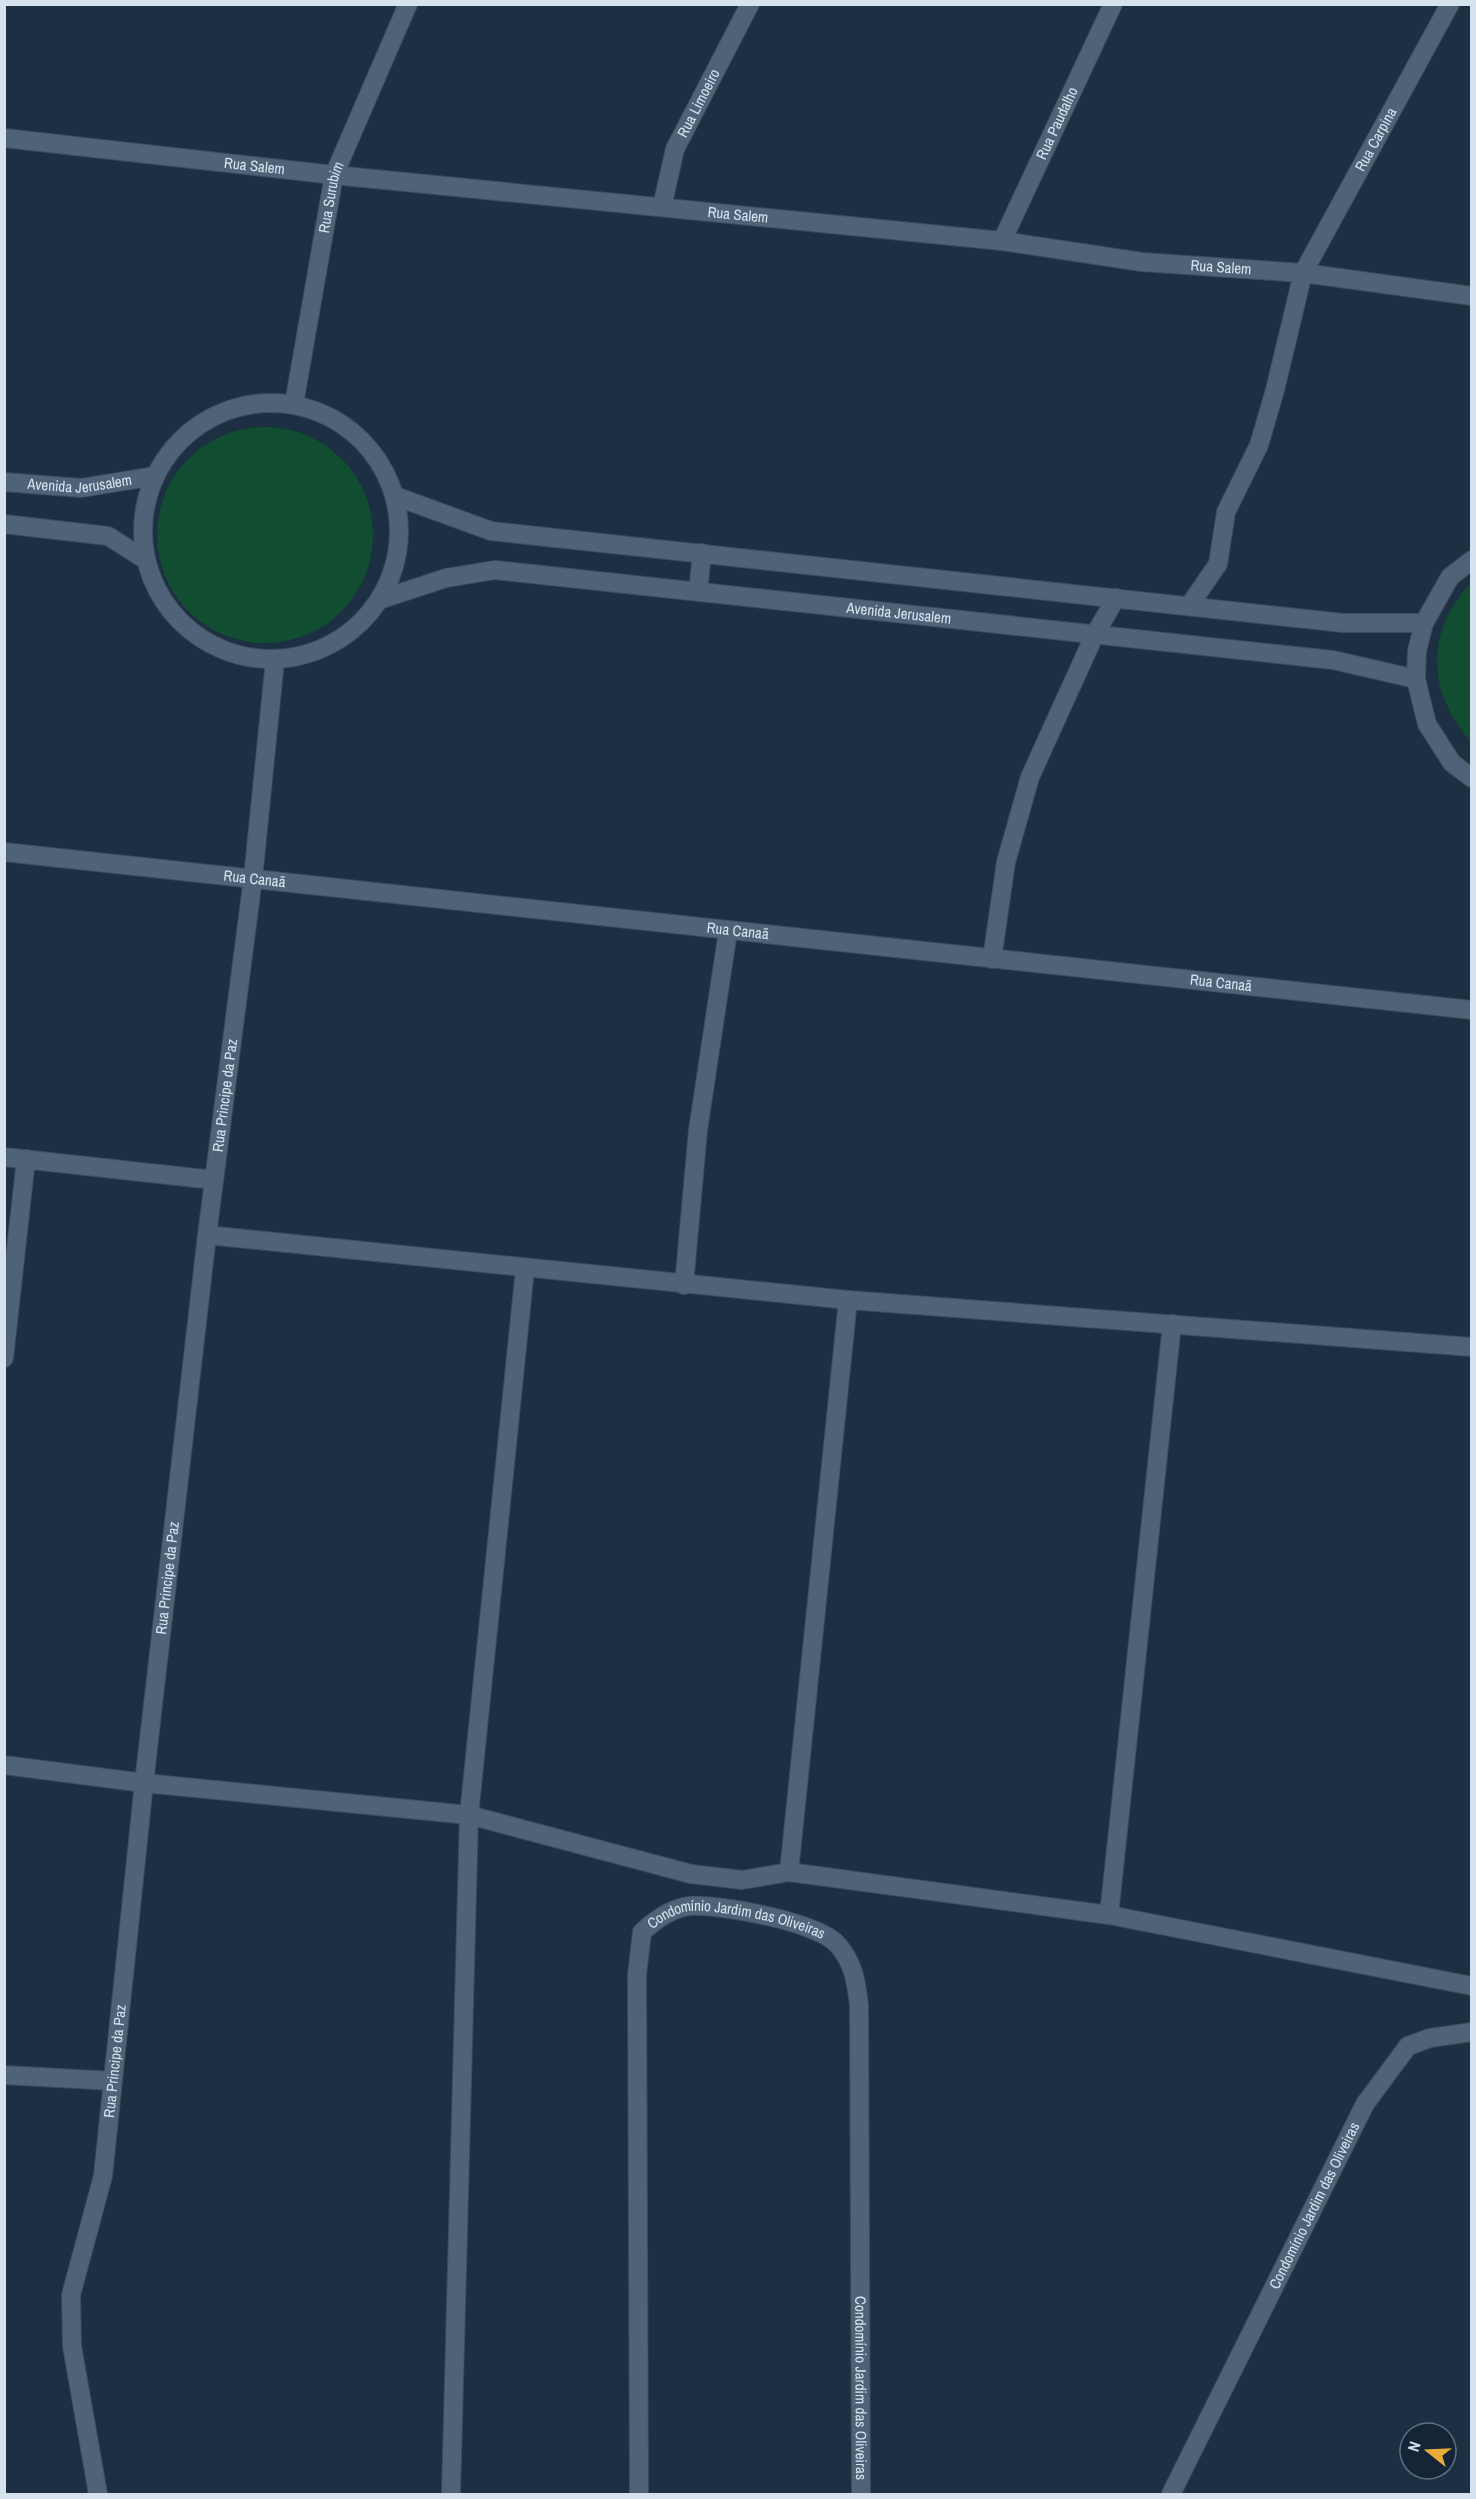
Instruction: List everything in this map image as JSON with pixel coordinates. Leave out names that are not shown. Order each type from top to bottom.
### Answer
[{"type":"street","name":"Rua Surubim","points":[[294,404],[334,175],[408,4]]},
{"type":"street","name":"Rua Limoeiro","points":[[662,207],[675,149],[750,4]]},
{"type":"street","name":"Rua Paudalho","points":[[1002,241],[1113,4]]},
{"type":"street","name":"Rua Carpina","points":[[1189,606],[1218,564],[1227,512],[1259,445],[1275,390],[1303,273],[1450,4]]},
{"type":"street","name":"Rua Salem","points":[[4,138],[334,175],[1002,241],[1142,262],[1303,273],[1472,296]]},
{"type":"street","name":"Avenida Jerusalem","points":[[385,598],[399,539],[395,496],[381,462],[358,435],[329,415],[294,404],[252,403],[212,416],[178,442],[155,476],[143,518],[146,560],[162,601],[192,634],[231,654],[275,660],[300,657],[324,649],[346,636],[385,598],[446,578],[495,570],[1333,660],[1416,679]]},
{"type":"street","name":"Avenida Jerusalem","points":[[4,482],[81,488],[155,476]]},
{"type":"street","points":[[395,496],[491,531],[1343,622],[1424,623]]},
{"type":"street","points":[[4,524],[108,536],[146,560]]},
{"type":"street","points":[[698,592],[702,553]]},
{"type":"street","points":[[1472,560],[1450,577],[1424,623],[1417,651],[1416,679],[1427,724],[1452,763],[1472,778]]},
{"type":"street","points":[[992,959],[1006,862],[1030,777],[1095,634],[1116,598]]},
{"type":"street","name":"Rua Principe da Paz","points":[[98,2494],[72,2346],[70,2295],[103,2176],[144,1783],[207,1235],[253,878],[275,660]]},
{"type":"street","name":"Rua Canaã","points":[[4,852],[1472,1010]]},
{"type":"street","points":[[684,1285],[698,1130],[728,931]]},
{"type":"street","points":[[4,1156],[214,1180]]},
{"type":"street","points":[[4,1358],[26,1159]]},
{"type":"street","points":[[207,1235],[848,1300],[1472,1347]]},
{"type":"street","points":[[451,2494],[469,1815],[525,1269]]},
{"type":"street","points":[[789,1872],[848,1300]]},
{"type":"street","points":[[1109,1916],[1172,1324]]},
{"type":"street","points":[[4,1765],[144,1783],[469,1815],[691,1874],[742,1880],[789,1872],[1109,1916],[1472,1986]]},
{"type":"street","name":"Condomínio Jardim das Oliveiras","points":[[639,2494],[637,1975],[642,1932],[660,1916],[689,1906],[753,1913],[820,1932],[837,1944],[854,1969],[859,2005],[861,2494]]},
{"type":"street","name":"Condomínio Jardim das Oliveiras","points":[[1170,2494],[1365,2104],[1408,2046],[1430,2038],[1472,2032]]},
{"type":"street","points":[[4,2075],[113,2081]]},
{"type":"green space","points":[[254,427],[276,427],[296,431],[316,440],[334,451],[349,466],[369,504],[373,546],[365,576],[349,604],[334,619],[296,639],[276,643],[254,643],[234,639],[214,630],[196,619],[181,604],[161,566],[157,546],[157,524],[161,504],[170,484],[181,466],[196,451],[234,431]]},
{"type":"green space","points":[[1471,583],[1471,742],[1459,727],[1442,693],[1437,658],[1439,641],[1445,623],[1454,605]]}]
